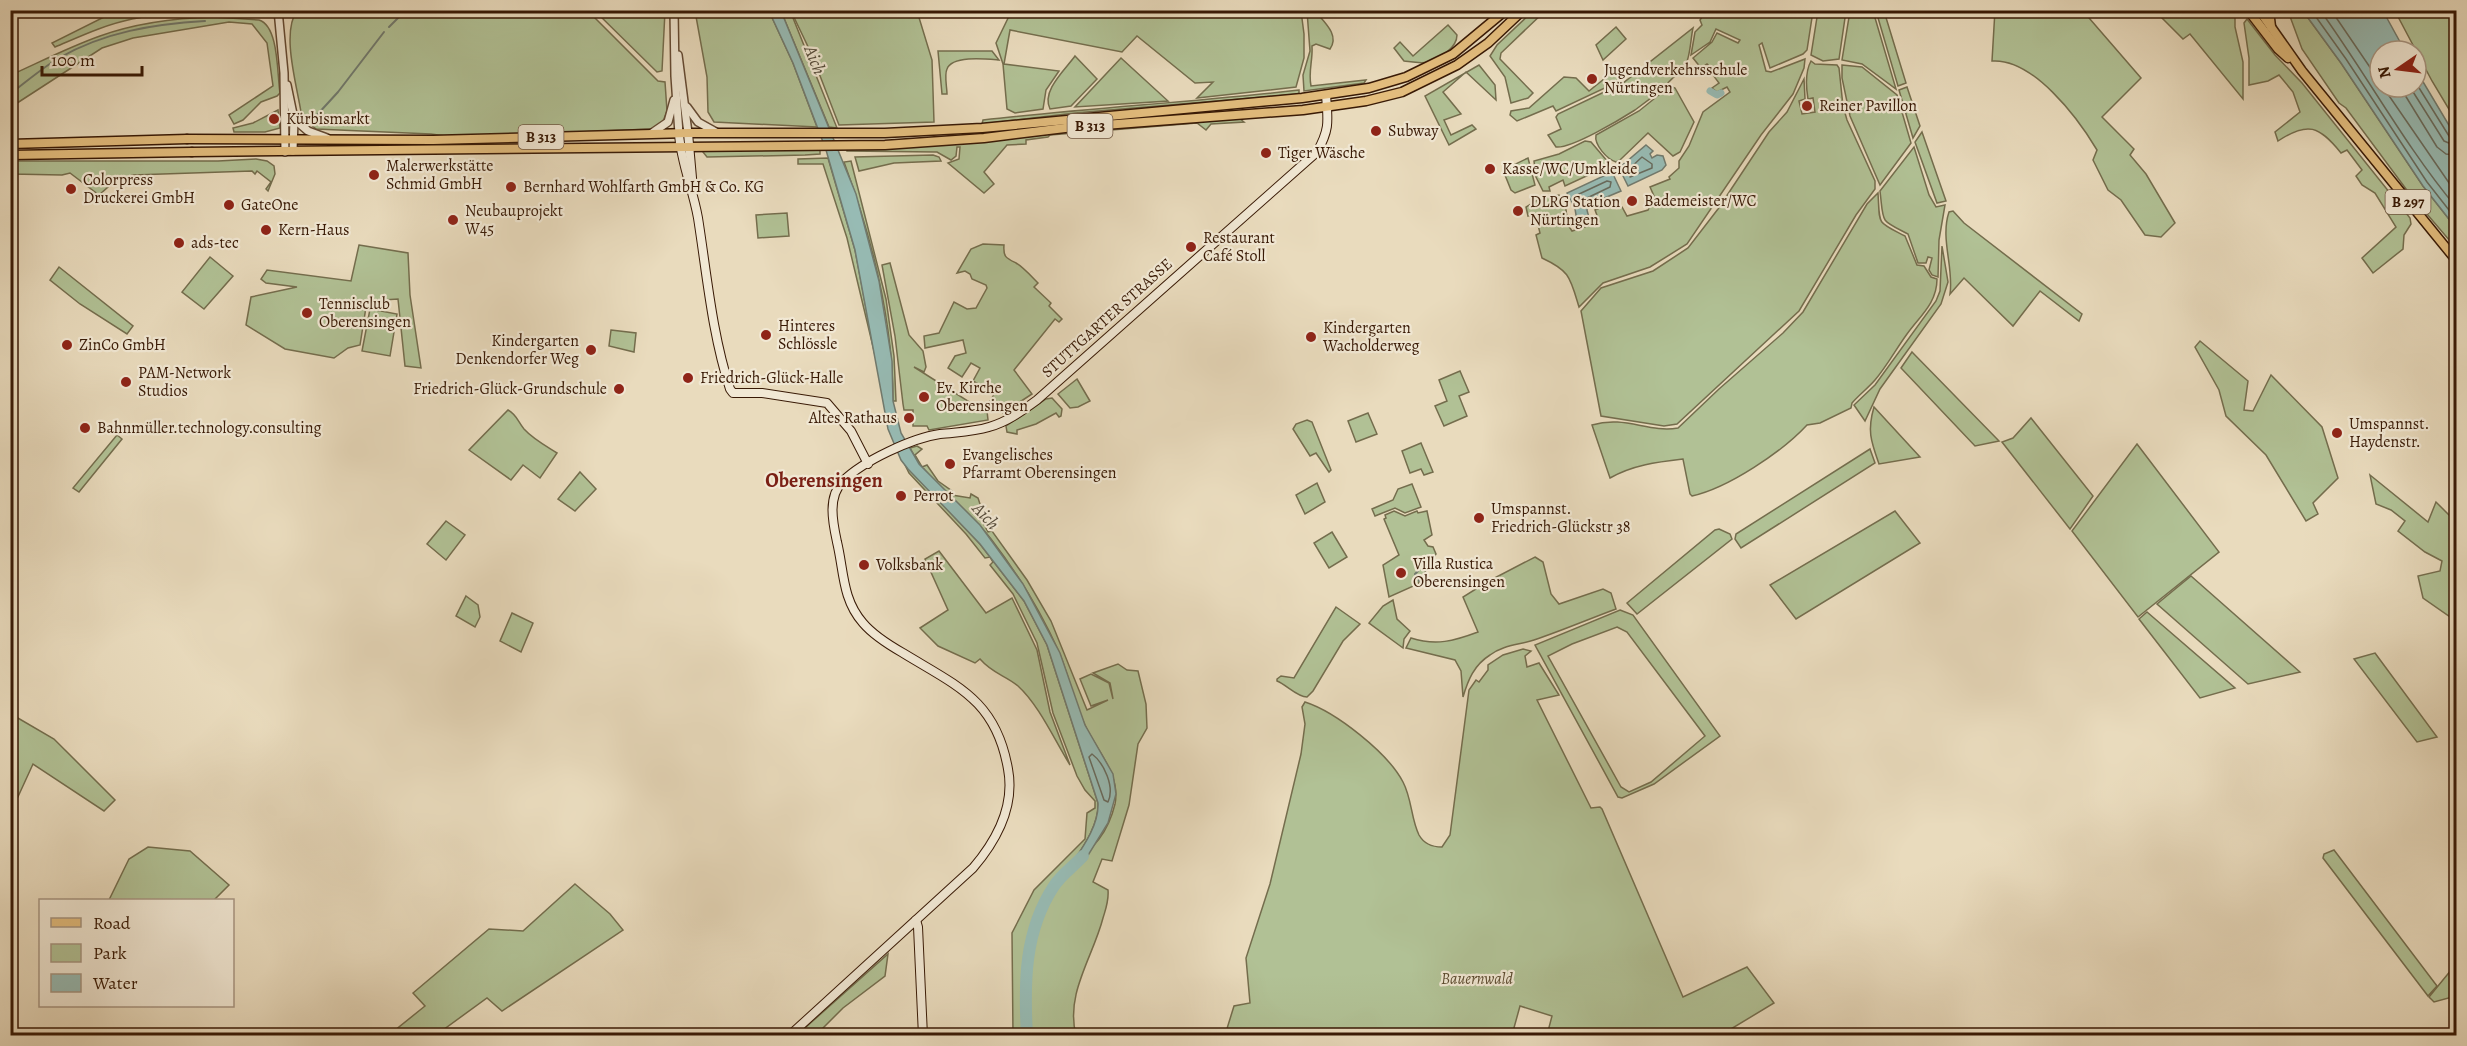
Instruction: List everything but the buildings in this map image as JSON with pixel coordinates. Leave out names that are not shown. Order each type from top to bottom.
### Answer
[{"type":"main road","name":"B 313","points":[[10,144],[290,139],[433,140],[982,129],[1326,95],[1385,85],[1425,69],[1468,43],[1506,10]]},
{"type":"main road","name":"B 313","points":[[10,155],[685,146],[859,146],[939,142],[1077,127],[1327,107],[1384,97],[1433,79],[1475,53],[1523,10]]},
{"type":"main road","name":"B 297","points":[[2248,10],[2278,49],[2302,71]]},
{"type":"main road","name":"B 297","points":[[2259,10],[2302,71],[2457,260]]},
{"type":"main road","name":"B 297","points":[[2269,10],[2272,30]]},
{"type":"main road","name":"STUTTGARTER STRASSE","points":[[789,1035],[960,880],[983,856],[998,831],[1007,806],[1009,773],[1005,750],[997,729],[976,700],[875,635],[863,623],[846,594],[832,507],[839,485],[853,472],[910,442],[939,434],[969,432],[992,426],[1010,418],[1037,400],[1317,152],[1326,135],[1326,95]]},
{"type":"main road","points":[[684,134],[710,305],[731,391],[762,393],[827,403],[851,431],[868,464]]},
{"type":"main road","points":[[916,920],[923,1035]]},
{"type":"street","points":[[278,10],[290,139]]},
{"type":"street","points":[[650,134],[668,122],[674,103],[675,10]]},
{"type":"street","points":[[676,47],[686,106],[684,134]]},
{"type":"street","points":[[284,74],[294,119],[289,152]]},
{"type":"street","points":[[675,88],[684,134]]},
{"type":"street","points":[[686,106],[698,122],[719,134]]},
{"type":"street","points":[[294,119],[308,131],[330,139]]},
{"type":"green space","points":[[1012,10],[1301,11],[1304,58],[1296,87],[1197,98],[1213,82],[1195,83],[1137,36],[1122,52],[1010,30],[1004,64],[1059,71],[1046,90],[1043,109],[1015,113],[1007,109],[1003,64],[996,43]]},
{"type":"green space","points":[[1995,10],[2022,14],[2024,11],[2083,11],[2141,78],[2102,117],[2134,149],[2130,155],[2146,174],[2175,223],[2161,237],[2145,235],[2121,200],[2108,190],[2093,160],[2097,150],[2053,92],[2023,69],[2008,63],[1992,61]]},
{"type":"green space","points":[[116,11],[159,11],[150,16],[122,21],[55,47],[52,43]]},
{"type":"green space","points":[[297,11],[588,11],[658,81],[665,82],[667,111],[662,124],[651,129],[453,137],[316,129],[301,112],[294,74],[290,32],[292,20]]},
{"type":"green space","points":[[595,11],[665,11],[662,71],[657,72]]},
{"type":"green space","points":[[695,11],[769,11],[793,63],[817,127],[714,122],[708,112],[707,77]]},
{"type":"green space","points":[[781,11],[791,13],[837,128],[829,127]]},
{"type":"green space","points":[[791,11],[917,11],[932,60],[934,122],[839,125],[812,55]]},
{"type":"green space","points":[[1307,11],[1315,11],[1330,29],[1333,39],[1330,49],[1316,44],[1312,46],[1311,86],[1366,80],[1364,83],[1304,91],[1303,75],[1310,51]]},
{"type":"green space","points":[[1533,11],[1545,11],[1501,53],[1500,59],[1533,93],[1528,98],[1511,103],[1505,77],[1490,56],[1497,45]]},
{"type":"green space","points":[[1706,11],[1777,11],[1780,13],[1783,11],[1813,11],[1807,50],[1803,54],[1770,68],[1762,43],[1759,45],[1766,71],[1771,72],[1805,59],[1804,68],[1793,94],[1761,135],[1687,244],[1650,267],[1603,283],[1579,307],[1568,276],[1564,271],[1542,258],[1536,235],[1540,233],[1538,225],[1566,222],[1572,231],[1597,223],[1595,210],[1608,205],[1622,207],[1627,216],[1648,210],[1651,204],[1650,198],[1654,196],[1650,187],[1670,179],[1669,177],[1679,168],[1679,161],[1689,146],[1703,112],[1730,92],[1727,87],[1717,92],[1712,88],[1719,83],[1713,75],[1716,73],[1707,64],[1701,68],[1693,58],[1712,42],[1717,33],[1738,43],[1740,40],[1716,29],[1710,42],[1691,55],[1695,32],[1702,25],[1700,20]]},
{"type":"green space","points":[[1818,11],[1846,11],[1839,59],[1823,61],[1811,55]]},
{"type":"green space","points":[[1850,11],[1873,11],[1896,89],[1862,64],[1842,60]]},
{"type":"green space","points":[[1876,11],[1884,11],[1906,83],[1898,86]]},
{"type":"green space","points":[[2155,11],[2235,11],[2235,27],[2243,62],[2243,99],[2190,34],[2183,39]]},
{"type":"green space","points":[[2288,11],[2303,11],[2341,63],[2423,186],[2456,228],[2456,248],[2409,193],[2346,108],[2339,103],[2302,49]]},
{"type":"green space","points":[[2395,11],[2456,11],[2456,121],[2428,73],[2428,39],[2410,39]]},
{"type":"green space","points":[[214,17],[259,20],[266,24],[274,41],[280,93],[261,102],[243,120],[234,124],[229,115],[273,86],[267,43],[252,24],[229,22],[133,38],[102,48],[11,107],[11,75],[66,50],[114,31],[171,20]]},
{"type":"green space","points":[[2247,19],[2275,55],[2302,83],[2410,218],[2411,224],[2404,235],[2403,249],[2373,273],[2362,258],[2396,227],[2375,193],[2362,185],[2356,176],[2362,170],[2347,150],[2341,153],[2326,137],[2312,129],[2297,131],[2278,141],[2275,132],[2300,112],[2293,92],[2279,75],[2268,81],[2249,85],[2249,58],[2244,23]]},
{"type":"green space","points":[[1448,25],[1457,35],[1454,44],[1443,55],[1429,62],[1404,61],[1394,48],[1400,42],[1413,56]]},
{"type":"green space","points":[[1616,27],[1626,39],[1603,60],[1596,45]]},
{"type":"green space","points":[[1693,28],[1686,63],[1655,94],[1635,110],[1596,133],[1573,143],[1556,147],[1548,135],[1561,129],[1556,117],[1558,114],[1623,83]]},
{"type":"green space","points":[[938,51],[992,51],[999,60],[970,59],[950,65],[946,74],[947,94],[942,94]]},
{"type":"green space","points":[[1075,56],[1097,79],[1071,106],[1050,109],[1048,102],[1051,88]]},
{"type":"green space","points":[[1121,58],[1168,101],[1075,107]]},
{"type":"green space","points":[[1811,61],[1815,64],[1837,65],[1839,68],[1843,106],[1847,120],[1875,181],[1875,189],[1856,215],[1799,311],[1677,424],[1664,426],[1601,416],[1581,311],[1601,288],[1653,271],[1688,248],[1718,209],[1769,132],[1787,112],[1804,79],[1805,99],[1799,101],[1802,114],[1815,112],[1813,98],[1808,99],[1807,90],[1807,75]]},
{"type":"green space","points":[[1479,65],[1495,85],[1496,100],[1466,72]]},
{"type":"green space","points":[[1842,65],[1862,67],[1897,95],[1911,143],[1880,185],[1850,116],[1842,78]]},
{"type":"green space","points":[[1464,73],[1443,92],[1461,114],[1444,120],[1451,135],[1472,125],[1476,129],[1449,145],[1425,96]]},
{"type":"green space","points":[[1609,75],[1622,75],[1624,79],[1556,111],[1553,106],[1517,121],[1510,115],[1511,111],[1529,108],[1564,77],[1576,78],[1589,91]]},
{"type":"green space","points":[[1670,86],[1675,88],[1694,122],[1680,152],[1673,156],[1648,133],[1620,160],[1616,162],[1605,155],[1597,143],[1596,135],[1639,111]]},
{"type":"green space","points":[[1907,87],[1920,126],[1913,138],[1899,90]]},
{"type":"green space","points":[[1299,90],[1299,94],[1075,113],[982,124],[983,120]]},
{"type":"green space","points":[[278,110],[280,128],[265,132],[234,132],[233,128],[253,123]]},
{"type":"green space","points":[[1239,118],[1244,122],[1211,124],[1206,130],[1197,123],[1050,135],[1026,140],[1026,144],[1007,145],[984,172],[994,184],[984,193],[948,163],[959,159],[960,147],[957,147],[956,156],[951,160],[937,152],[847,151],[847,149],[928,146],[1093,128]]},
{"type":"green space","points":[[1922,132],[1946,201],[1937,203],[1915,142]]},
{"type":"green space","points":[[1585,141],[1591,142],[1608,162],[1608,166],[1565,186],[1563,180],[1549,187],[1550,191],[1543,191],[1536,177],[1534,161],[1559,154]]},
{"type":"green space","points":[[1914,147],[1929,195],[1936,207],[1945,205],[1939,240],[1938,277],[1932,275],[1929,270],[1932,258],[1928,257],[1926,263],[1918,263],[1908,234],[1887,223],[1883,215],[1880,191]]},
{"type":"green space","points":[[820,148],[820,154],[805,155],[707,157],[703,152],[707,150]]},
{"type":"green space","points":[[933,155],[939,157],[941,161],[894,163],[859,171],[855,157]]},
{"type":"green space","points":[[828,158],[855,250],[875,355],[847,238],[823,164],[798,164],[798,159]]},
{"type":"green space","points":[[1528,158],[1535,185],[1515,193],[1511,190],[1503,170]]},
{"type":"green space","points":[[256,159],[267,161],[274,166],[275,174],[268,191],[266,189],[271,182],[257,171],[255,174],[252,171],[133,175],[116,180],[99,195],[70,173],[62,175],[11,174],[11,161]]},
{"type":"green space","points":[[851,161],[886,299],[894,356],[896,401],[893,401],[889,340],[879,280],[872,250],[844,162]]},
{"type":"green space","points":[[1878,193],[1881,221],[1884,225],[1905,236],[1917,265],[1924,266],[1931,277],[1937,279],[1936,288],[1927,309],[1879,375],[1852,403],[1851,408],[1820,423],[1807,425],[1784,446],[1754,468],[1706,492],[1692,496],[1690,494],[1683,459],[1636,467],[1610,478],[1592,425],[1615,422],[1667,429],[1678,428],[1803,312],[1867,204]]},
{"type":"green space","points":[[1559,195],[1567,218],[1552,221],[1532,219],[1531,215],[1528,216],[1526,207],[1539,199]]},
{"type":"green space","points":[[1953,211],[1964,223],[2082,314],[2079,321],[2040,291],[2013,326],[1964,278],[1950,294],[1946,232],[1949,212]]},
{"type":"green space","points":[[787,213],[789,236],[758,238],[756,215]]},
{"type":"green space","points":[[983,244],[1004,245],[1006,257],[1022,267],[1038,283],[1034,287],[1051,303],[1049,306],[1062,319],[1059,322],[1055,319],[1014,370],[1032,394],[1003,413],[997,406],[989,403],[997,389],[986,383],[983,387],[973,381],[980,368],[971,363],[962,377],[948,368],[955,356],[966,353],[963,340],[925,348],[924,336],[939,333],[954,302],[967,309],[976,308],[987,288],[986,285],[972,279],[965,271],[957,273],[971,249]]},
{"type":"green space","points":[[359,245],[408,253],[410,295],[421,368],[405,366],[398,299],[367,301],[360,345],[348,348],[334,358],[285,349],[246,325],[251,297],[297,287],[266,283],[261,279],[267,270],[351,281]]},
{"type":"green space","points":[[1942,246],[1948,282],[1941,304],[1880,389],[1865,421],[1854,405],[1875,385],[1936,301],[1940,291]]},
{"type":"green space","points":[[210,257],[233,276],[204,309],[182,292]]},
{"type":"green space","points":[[890,263],[909,335],[923,351],[926,367],[924,372],[914,367],[985,412],[987,411],[988,420],[929,430],[927,426],[913,426],[913,410],[904,410],[895,336],[882,265]]},
{"type":"green space","points":[[59,267],[133,326],[127,334],[80,304],[50,280]]},
{"type":"green space","points":[[370,309],[397,314],[390,356],[362,351]]},
{"type":"green space","points":[[611,330],[636,333],[634,352],[609,346]]},
{"type":"green space","points":[[2200,341],[2248,381],[2244,410],[2253,411],[2271,375],[2322,427],[2338,478],[2313,503],[2318,514],[2306,521],[2266,455],[2226,416],[2219,390],[2195,347]]},
{"type":"green space","points":[[1912,352],[1999,441],[1975,446],[1901,368]]},
{"type":"green space","points":[[1460,371],[1469,392],[1459,396],[1467,416],[1444,426],[1435,406],[1447,401],[1439,380]]},
{"type":"green space","points":[[1077,379],[1090,401],[1070,408],[1058,394]]},
{"type":"green space","points":[[1052,398],[1062,409],[1061,416],[1059,417],[1056,413],[1036,424],[1017,430],[1017,434],[1007,432],[1006,426],[1046,399]]},
{"type":"green space","points":[[1874,407],[1920,457],[1879,464],[1871,436]]},
{"type":"green space","points":[[508,410],[528,433],[557,453],[540,478],[523,465],[511,480],[469,450]]},
{"type":"green space","points":[[1368,413],[1377,434],[1356,442],[1348,421]]},
{"type":"green space","points":[[2031,418],[2093,496],[2070,529],[2002,442],[2013,438]]},
{"type":"green space","points":[[1307,420],[1312,422],[1331,470],[1329,472],[1316,453],[1310,456],[1293,429],[1296,424]]},
{"type":"green space","points":[[117,435],[122,439],[79,492],[73,488]]},
{"type":"green space","points":[[1421,443],[1433,472],[1424,475],[1421,469],[1410,473],[1402,451]]},
{"type":"green space","points":[[2137,444],[2219,552],[2138,617],[2072,531]]},
{"type":"green space","points":[[917,446],[922,449],[915,455],[920,464],[910,448]]},
{"type":"green space","points":[[1870,449],[1875,463],[1741,548],[1735,539],[1736,534]]},
{"type":"green space","points":[[905,465],[980,544],[1024,601],[1047,645],[1098,803],[1093,828],[1071,865],[1093,846],[1104,832],[1115,804],[1114,783],[1111,772],[1081,716],[1059,652],[1045,622],[1020,580],[981,527],[923,467],[927,465],[938,481],[952,491],[952,495],[970,498],[971,494],[978,498],[981,507],[977,511],[988,532],[992,531],[1027,580],[1051,621],[1087,710],[1108,700],[1091,706],[1080,679],[1091,674],[1109,683],[1113,699],[1110,683],[1093,673],[1118,664],[1127,670],[1138,671],[1146,704],[1147,728],[1138,744],[1129,805],[1112,861],[1102,859],[1093,882],[1108,890],[1108,898],[1099,933],[1077,990],[1074,1005],[1076,1035],[1013,1035],[1012,933],[1034,890],[1085,839],[1087,813],[1095,808],[1095,801],[1077,776],[1053,713],[1037,643],[1013,594],[990,565],[993,562],[990,557],[985,558],[966,534],[909,473]]},
{"type":"green space","points":[[580,472],[596,489],[575,511],[558,499]]},
{"type":"green space","points":[[2370,475],[2428,522],[2436,502],[2456,522],[2456,621],[2423,598],[2418,576],[2440,571],[2442,561],[2425,552],[2398,531],[2405,521],[2391,510],[2376,504]]},
{"type":"green space","points":[[1317,483],[1325,502],[1305,514],[1296,495]]},
{"type":"green space","points":[[1412,484],[1421,507],[1405,513],[1395,508],[1375,516],[1372,509],[1393,500],[1398,489]]},
{"type":"green space","points":[[1394,511],[1405,516],[1417,511],[1418,513],[1427,511],[1432,535],[1424,540],[1428,546],[1433,547],[1436,554],[1418,584],[1389,597],[1383,565],[1399,555],[1384,519],[1385,515]]},
{"type":"green space","points":[[1895,511],[1920,543],[1796,619],[1770,585]]},
{"type":"green space","points":[[446,521],[465,535],[446,560],[427,544]]},
{"type":"green space","points":[[1719,529],[1730,534],[1732,539],[1637,614],[1627,603]]},
{"type":"green space","points":[[1332,532],[1347,557],[1329,568],[1314,543]]},
{"type":"green space","points":[[939,551],[986,613],[1012,598],[1037,650],[1050,712],[1070,765],[1040,713],[1018,686],[980,659],[975,663],[938,646],[920,628],[948,610],[925,559]]},
{"type":"green space","points":[[1535,557],[1543,562],[1551,594],[1559,604],[1603,589],[1611,593],[1616,609],[1495,652],[1476,668],[1463,697],[1461,671],[1455,660],[1406,648],[1411,638],[1437,642],[1461,638],[1478,632],[1463,597]]},
{"type":"green space","points":[[2191,576],[2300,672],[2248,684],[2157,604]]},
{"type":"green space","points":[[466,596],[478,605],[480,617],[475,627],[456,616]]},
{"type":"green space","points":[[1393,600],[1397,619],[1410,631],[1404,639],[1403,648],[1369,623],[1383,606]]},
{"type":"green space","points":[[1336,607],[1360,624],[1343,641],[1313,691],[1307,697],[1300,695],[1277,679],[1281,676],[1294,678]]},
{"type":"green space","points":[[1620,610],[1633,615],[1720,736],[1654,784],[1622,798],[1618,797],[1535,645]],"holes":[[[1617,627],[1627,632],[1705,736],[1651,782],[1629,792],[1621,787],[1548,656]]]},
{"type":"green space","points":[[2147,612],[2235,688],[2200,698],[2139,619]]},
{"type":"green space","points":[[512,613],[533,623],[521,652],[500,641]]},
{"type":"green space","name":"Bauernwald","points":[[1523,649],[1531,651],[1525,656],[1527,667],[1539,663],[1559,695],[1537,700],[1591,808],[1600,807],[1602,809],[1683,997],[1747,967],[1774,1003],[1721,1035],[1547,1035],[1552,1016],[1520,1006],[1512,1035],[1225,1035],[1234,1006],[1250,1003],[1246,958],[1270,884],[1301,754],[1305,724],[1302,707],[1305,702],[1346,724],[1386,759],[1403,782],[1419,835],[1423,841],[1442,847],[1450,835],[1469,690],[1476,680],[1479,682],[1488,670],[1488,665],[1503,655]]},
{"type":"green space","points":[[2375,653],[2437,737],[2417,742],[2354,659]]},
{"type":"green space","points":[[11,714],[54,739],[115,800],[104,811],[33,764],[11,812]]},
{"type":"green space","points":[[148,847],[190,851],[229,885],[215,899],[109,899],[129,859]]},
{"type":"green space","points":[[2334,850],[2437,986],[2428,996],[2323,858],[2324,854]]},
{"type":"green space","points":[[575,884],[610,914],[623,930],[502,1011],[487,998],[436,1035],[389,1035],[425,1006],[413,993],[489,929],[523,931]]},
{"type":"green space","points":[[888,954],[885,976],[843,1008],[816,1035],[797,1035]]},
{"type":"green space","points":[[2456,964],[2456,996],[2434,1002],[2429,997]]},
{"type":"water","points":[[769,11],[781,11],[856,194],[879,281],[892,361],[893,401],[901,433],[919,464],[980,525],[1023,584],[1060,653],[1085,725],[1113,774],[1116,794],[1108,823],[1087,857],[1073,867],[1071,865],[1093,828],[1098,803],[1047,645],[1024,601],[980,544],[901,460],[888,429],[855,250],[826,150],[793,63]]},
{"type":"water","points":[[2303,11],[2383,11],[2398,39],[2368,39],[2368,99],[2428,99],[2428,90],[2456,137],[2456,228],[2423,186],[2341,63]]},
{"type":"water","points":[[1646,145],[1653,151],[1650,154],[1652,158],[1657,155],[1663,156],[1666,165],[1662,170],[1628,186],[1619,168]]},
{"type":"water","points":[[1612,172],[1621,191],[1590,204],[1587,210],[1589,218],[1577,221],[1575,209],[1567,193]]},
{"type":"waterway","points":[[389,27],[406,10]]},
{"type":"waterway","points":[[10,94],[53,62],[94,42],[148,27],[205,21]]},
{"type":"waterway","points":[[316,116],[338,92],[384,32]]},
{"type":"waterway","points":[[1710,91],[1717,95],[1721,93]]},
{"type":"waterway","points":[[1416,566],[1418,571],[1415,574],[1419,581]]},
{"type":"waterway","name":"Aich","points":[[1027,1036],[1026,978],[1031,940],[1044,903],[1054,886],[1083,856]]},
{"type":"place","name":"Jugendverkehrsschule Nürtingen","points":[[1592,79]]},
{"type":"place","name":"Reiner Pavillon","points":[[1807,106]]},
{"type":"place","name":"Kürbismarkt","points":[[274,119]]},
{"type":"place","name":"Subway","points":[[1376,131]]},
{"type":"place","name":"Tiger Wäsche","points":[[1266,153]]},
{"type":"place","name":"Kasse/WC/Umkleide","points":[[1490,169]]},
{"type":"place","name":"Malerwerkstätte Schmid GmbH","points":[[374,175]]},
{"type":"place","name":"Bernhard Wohlfarth GmbH & Co. KG","points":[[511,187]]},
{"type":"place","name":"Colorpress Druckerei GmbH","points":[[71,189]]},
{"type":"place","name":"Bademeister/WC","points":[[1632,201]]},
{"type":"place","name":"GateOne","points":[[229,205]]},
{"type":"place","name":"DLRG Station Nürtingen","points":[[1518,211]]},
{"type":"place","name":"Neubauprojekt W45","points":[[453,220]]},
{"type":"place","name":"Kern-Haus","points":[[266,230]]},
{"type":"place","name":"ads-tec","points":[[179,243]]},
{"type":"place","name":"Restaurant Café Stoll","points":[[1191,247]]},
{"type":"place","name":"Tennisclub Oberensingen","points":[[307,313]]},
{"type":"place","name":"Hinteres Schlössle","points":[[766,335]]},
{"type":"place","name":"Kindergarten Wacholderweg","points":[[1311,337]]},
{"type":"place","name":"ZinCo GmbH","points":[[67,345]]},
{"type":"place","name":"Kindergarten Denkendorfer Weg","points":[[591,350]]},
{"type":"place","name":"Friedrich-Glück-Halle","points":[[688,378]]},
{"type":"place","name":"PAM-Network Studios","points":[[126,382]]},
{"type":"place","name":"Friedrich-Glück-Grundschule","points":[[619,389]]},
{"type":"place","name":"Ev. Kirche Oberensingen","points":[[924,397]]},
{"type":"place","name":"Altes Rathaus","points":[[909,418]]},
{"type":"place","name":"Bahnmüller.technology.consulting","points":[[85,428]]},
{"type":"place","name":"Umspannst. Haydenstr.","points":[[2337,433]]},
{"type":"place","name":"Evangelisches Pfarramt Oberensingen","points":[[950,464]]},
{"type":"place","name":"Perrot","points":[[901,496]]},
{"type":"place","name":"Umspannst. Friedrich-Glückstr 38","points":[[1479,518]]},
{"type":"place","name":"Volksbank","points":[[864,565]]},
{"type":"place","name":"Villa Rustica Oberensingen","points":[[1401,573]]},
{"type":"district","name":"Oberensingen","points":[[824,480]]}]
